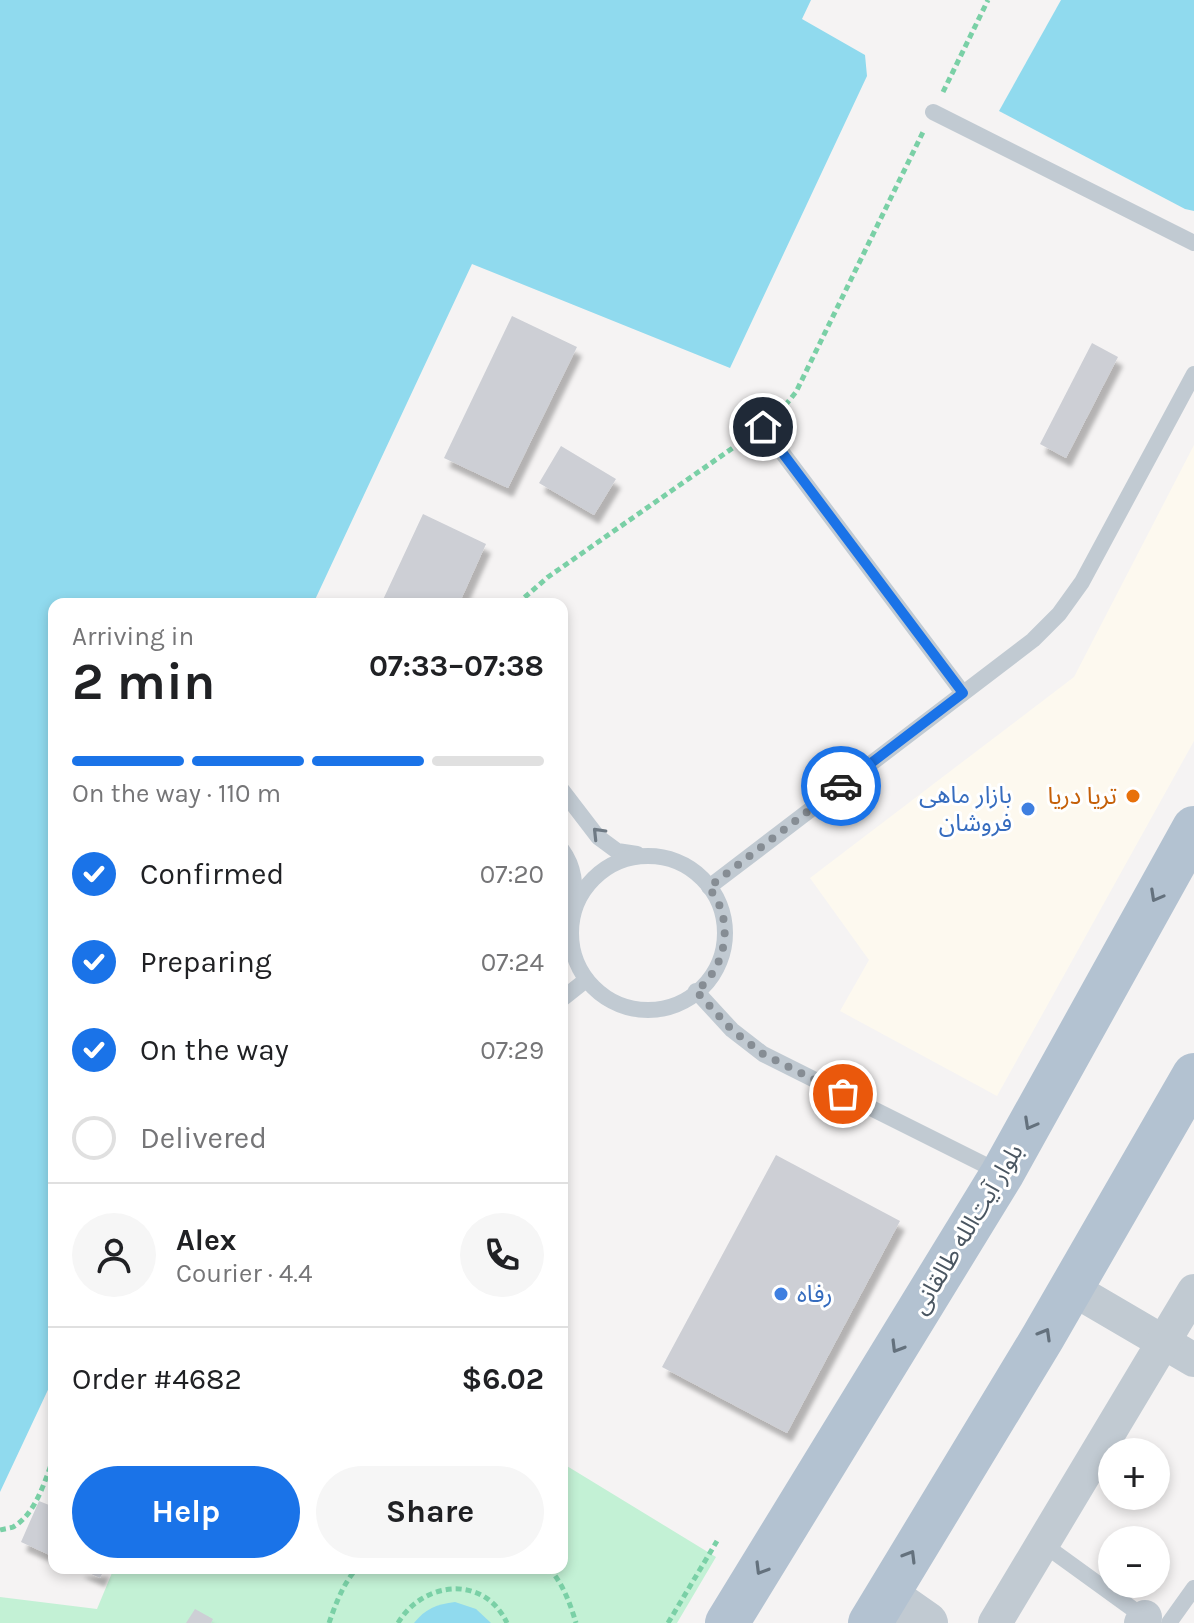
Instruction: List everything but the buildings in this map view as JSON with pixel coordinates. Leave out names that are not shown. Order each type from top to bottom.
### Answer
[{"type":"main road","name":"بلوار آیت‌الله طالقانی","points":[[727,1623],[1002,1174],[1194,828]]},
{"type":"main road","points":[[878,1609],[1071,1288],[1194,1075]]},
{"type":"street","points":[[1071,1288],[1194,1360]]},
{"type":"street","points":[[995,1623],[1194,1291]]},
{"type":"street","points":[[878,1609],[927,1623]]},
{"type":"lane","points":[[933,112],[1194,243]]},
{"type":"lane","points":[[709,887],[1033,640],[1059,614],[1089,568],[1194,374]]},
{"type":"lane","points":[[763,427],[963,693]]},
{"type":"lane","points":[[568,798],[598,837],[617,851],[671,859],[692,870],[709,887],[722,911],[725,937],[719,963],[704,986],[682,1002],[657,1010],[630,1008],[606,998],[586,980],[574,959],[570,935],[575,879],[568,858]]},
{"type":"lane","points":[[574,911],[585,889],[601,872],[623,860],[646,856]]},
{"type":"lane","points":[[568,994],[586,980]]},
{"type":"lane","points":[[696,991],[732,1030],[763,1054],[1002,1174]]},
{"type":"lane","points":[[1043,1544],[1152,1622],[1194,1588]]},
{"type":"path","points":[[524,598],[548,577],[774,420],[796,392],[988,0]]},
{"type":"path","points":[[0,1530],[12,1527],[28,1513],[48,1473]]},
{"type":"path","points":[[668,1623],[717,1541]]},
{"type":"path","points":[[329,1623],[338,1598],[352,1574]]},
{"type":"path","points":[[554,1574],[568,1598],[576,1623]]},
{"type":"path","points":[[398,1623],[414,1602],[427,1594],[455,1589],[483,1597],[494,1605],[507,1623]]},
{"type":"shaded area","name":"بازار ماهی فروشان","points":[[1194,445],[1194,741],[997,1096],[840,1011],[869,960],[810,878],[1074,677]]},
{"type":"green space","points":[[568,1467],[716,1557],[677,1623],[0,1623],[0,1597],[97,1609],[112,1574],[568,1574]]},
{"type":"water","points":[[0,0],[811,0],[802,19],[865,55],[867,76],[730,368],[472,264],[316,598],[48,598],[48,1390],[0,1492]]},
{"type":"water","points":[[1061,0],[1194,0],[1194,211],[999,111]]},
{"type":"water","points":[[455,1602],[476,1609],[491,1623],[414,1623],[432,1608]]},
{"type":"way so far","points":[[841,786],[709,887],[722,911],[725,937],[719,963],[704,986],[696,991],[732,1030],[763,1054],[843,1094]]},
{"type":"place","name":"تریا دریا","points":[[1133,796]]},
{"type":"place","name":"بازار ماهی فروشان","points":[[1028,809]]},
{"type":"place","name":"رفاه","points":[[781,1294]]},
{"type":"route","points":[[763,427],[963,693],[841,786]]}]
